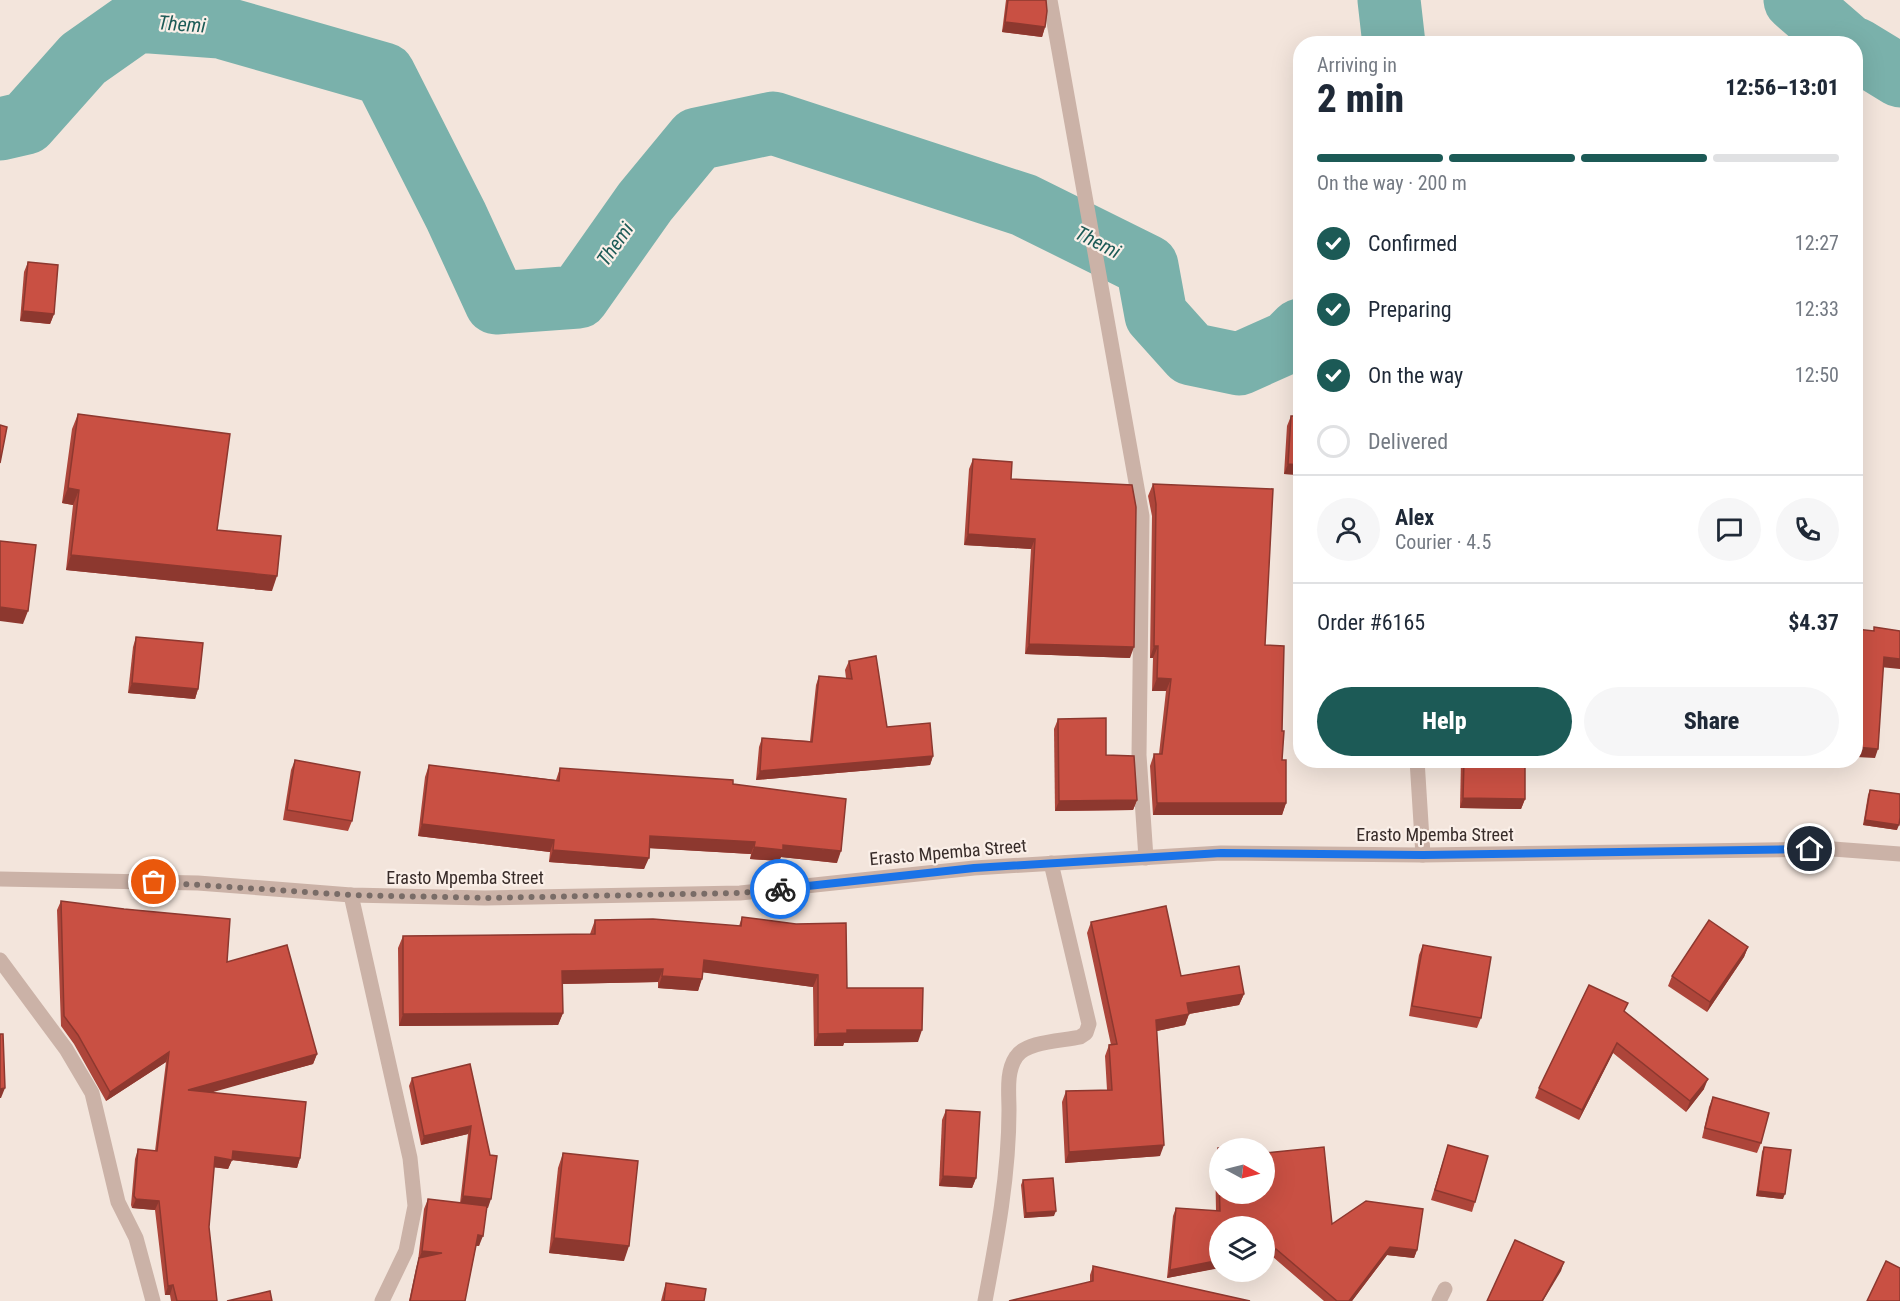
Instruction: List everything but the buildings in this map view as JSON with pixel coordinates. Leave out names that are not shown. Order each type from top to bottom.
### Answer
[{"type":"street","points":[[1050,0],[1142,516],[1138,744],[1146,858]]},
{"type":"street","points":[[1418,768],[1423,855]]},
{"type":"street","name":"Erasto Mpemba Street","points":[[0,879],[198,883],[351,895],[485,898],[740,893],[974,868],[1221,853],[1423,855],[1833,849],[1900,854]]},
{"type":"street","points":[[985,1301],[1000,1221],[1009,1116],[1009,1071],[1017,1055],[1031,1047],[1080,1037],[1086,1033],[1089,1024],[1051,863]]},
{"type":"street","points":[[351,895],[410,1158],[415,1206],[406,1251],[382,1301]]},
{"type":"street","points":[[0,960],[66,1049],[92,1093],[118,1202],[136,1238],[153,1301]]},
{"type":"waterway","name":"Themi","points":[[1389,0],[1393,36]]},
{"type":"waterway","name":"Themi","points":[[1795,0],[1837,36]]},
{"type":"waterway","name":"Themi","points":[[0,129],[26,123],[83,59],[137,21],[220,27],[384,74],[456,216],[496,303],[578,297],[645,202],[697,139],[773,123],[1024,205],[1147,266],[1156,315],[1191,354],[1239,364],[1288,342],[1293,337]]},
{"type":"waterway","name":"Themi","points":[[1863,53],[1900,76]]},
{"type":"way so far","points":[[154,882],[198,883],[351,895],[485,898],[740,893],[780,889]]},
{"type":"route","points":[[780,889],[974,868],[1221,853],[1423,855],[1810,849]]}]
